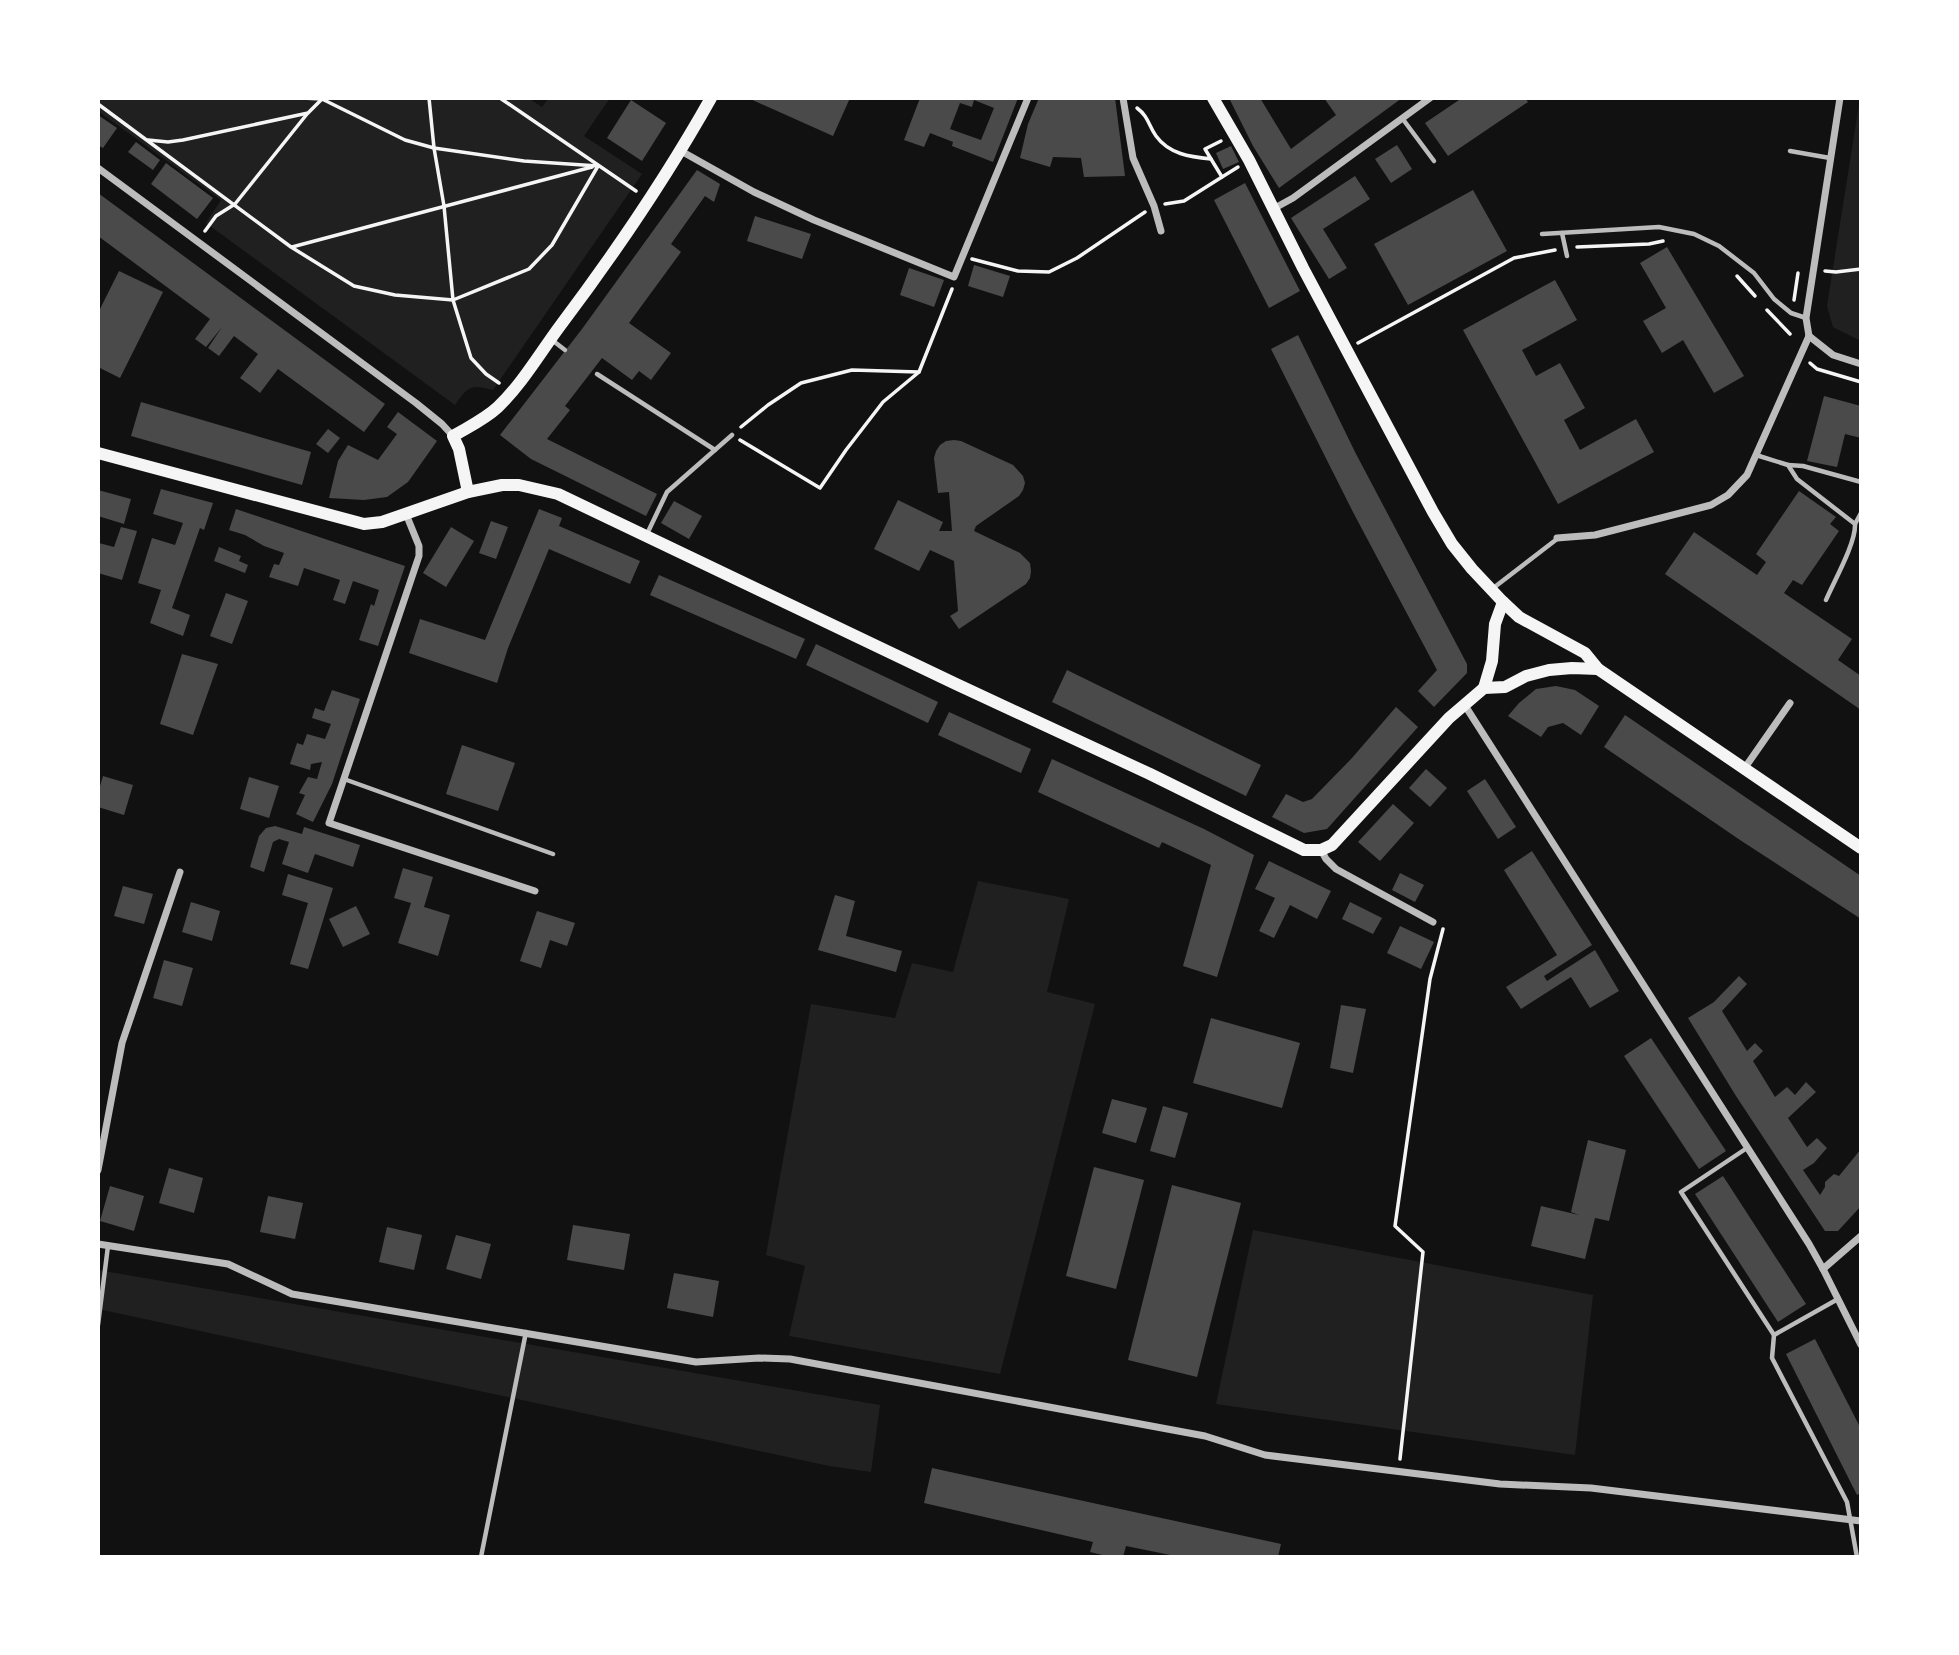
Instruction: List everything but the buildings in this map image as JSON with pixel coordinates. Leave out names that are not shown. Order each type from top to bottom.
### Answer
[{"type":"main road","points":[[473,491],[453,436],[480,421],[512,392],[649,200],[711,98]]},
{"type":"main road","points":[[1213,98],[1249,160],[1303,268],[1433,512],[1452,544],[1491,590],[1519,617],[1586,653],[1598,669],[1861,848]]},
{"type":"main road","points":[[98,453],[352,522],[374,524],[473,491],[502,485],[519,485],[558,494],[1150,774],[1304,850],[1321,850],[1342,836],[1449,718],[1484,688],[1492,661],[1495,624],[1503,602]]},
{"type":"main road","points":[[1484,688],[1505,687],[1526,676],[1549,670],[1598,669]]},
{"type":"street","points":[[681,151],[754,192],[814,220],[954,277],[1028,98]]},
{"type":"street","points":[[1273,209],[1293,198],[1430,98]]},
{"type":"street","points":[[1557,538],[1595,535],[1711,505],[1728,495],[1747,475],[1809,336],[1806,318],[1840,98]]},
{"type":"street","points":[[1123,99],[1133,158],[1154,206],[1161,231]]},
{"type":"street","points":[[98,168],[428,412],[453,436]]},
{"type":"street","points":[[1809,336],[1833,355],[1861,364]]},
{"type":"street","points":[[406,514],[419,546],[419,556],[330,823],[535,891]]},
{"type":"street","points":[[1744,769],[1790,703]]},
{"type":"street","points":[[1465,704],[1824,1269],[1861,1345]]},
{"type":"street","points":[[1321,850],[1336,869],[1433,922]]},
{"type":"street","points":[[98,1170],[122,1043],[180,872]]},
{"type":"street","points":[[1824,1269],[1861,1236]]},
{"type":"street","points":[[98,1244],[228,1264],[292,1294],[696,1362],[790,1359],[1205,1436],[1265,1455],[1500,1484],[1591,1488],[1861,1521]]},
{"type":"lane","points":[[1402,118],[1434,162]]},
{"type":"lane","points":[[1790,151],[1830,158]]},
{"type":"lane","points":[[1542,234],[1659,227],[1694,234],[1719,246],[1754,273],[1774,299],[1791,313],[1806,318]]},
{"type":"lane","points":[[1563,233],[1567,256]]},
{"type":"lane","points":[[550,339],[565,350]]},
{"type":"lane","points":[[597,374],[715,450]]},
{"type":"lane","points":[[646,534],[667,492],[732,435]]},
{"type":"lane","points":[[1755,455],[1861,482]]},
{"type":"lane","points":[[1788,465],[1797,479],[1855,524]]},
{"type":"lane","points":[[1826,600],[1851,544],[1855,524],[1861,513]]},
{"type":"lane","points":[[1491,590],[1557,538]]},
{"type":"lane","points":[[344,779],[553,854]]},
{"type":"lane","points":[[1747,1148],[1681,1192],[1774,1335],[1772,1358],[1847,1502],[1857,1557]]},
{"type":"lane","points":[[98,1325],[108,1245]]},
{"type":"lane","points":[[1774,1335],[1838,1298]]},
{"type":"lane","points":[[481,1557],[526,1332]]},
{"type":"path","points":[[302,98],[323,99],[405,140],[434,148],[524,160],[598,166]]},
{"type":"path","points":[[429,98],[444,206],[453,300],[471,358],[486,374],[512,392]]},
{"type":"path","points":[[500,98],[649,200]]},
{"type":"path","points":[[198,242],[216,216],[235,204],[308,113],[323,99]]},
{"type":"path","points":[[1123,99],[1145,114],[1156,136],[1170,149],[1188,157],[1211,159]]},
{"type":"path","points":[[98,104],[291,247],[354,286],[395,295],[453,300],[529,269],[552,245],[598,166]]},
{"type":"path","points":[[146,139],[168,142],[183,140],[308,113]]},
{"type":"path","points":[[1222,177],[1205,149],[1234,133]]},
{"type":"path","points":[[963,256],[1018,271],[1049,272],[1077,258],[1154,206],[1184,201],[1249,160]]},
{"type":"path","points":[[291,247],[598,166]]},
{"type":"path","points":[[1347,349],[1514,258],[1566,248],[1649,244],[1672,239]]},
{"type":"path","points":[[1813,269],[1836,272],[1861,268]]},
{"type":"path","points":[[1730,269],[1790,334]]},
{"type":"path","points":[[919,372],[852,370],[801,383],[768,405],[732,435],[820,488],[883,402],[919,372],[953,286]]},
{"type":"path","points":[[1399,1472],[1423,1252],[1395,1226],[1430,979],[1444,930],[1433,922]]},
{"type":"shaded area","points":[[98,98],[528,98],[542,107],[549,98],[610,98],[584,136],[642,174],[493,390],[471,388],[455,405],[206,223],[221,200],[98,111]]},
{"type":"shaded area","points":[[1860,98],[1861,341],[1833,327],[1827,306]]},
{"type":"shaded area","points":[[978,881],[1069,899],[1047,992],[1095,1004],[1000,1374],[789,1336],[805,1266],[766,1255],[811,1004],[895,1018],[912,963],[953,972]]},
{"type":"shaded area","points":[[1253,1230],[1593,1295],[1575,1455],[1216,1404]]},
{"type":"shaded area","points":[[98,1270],[880,1405],[871,1472],[829,1466],[98,1309]]}]
